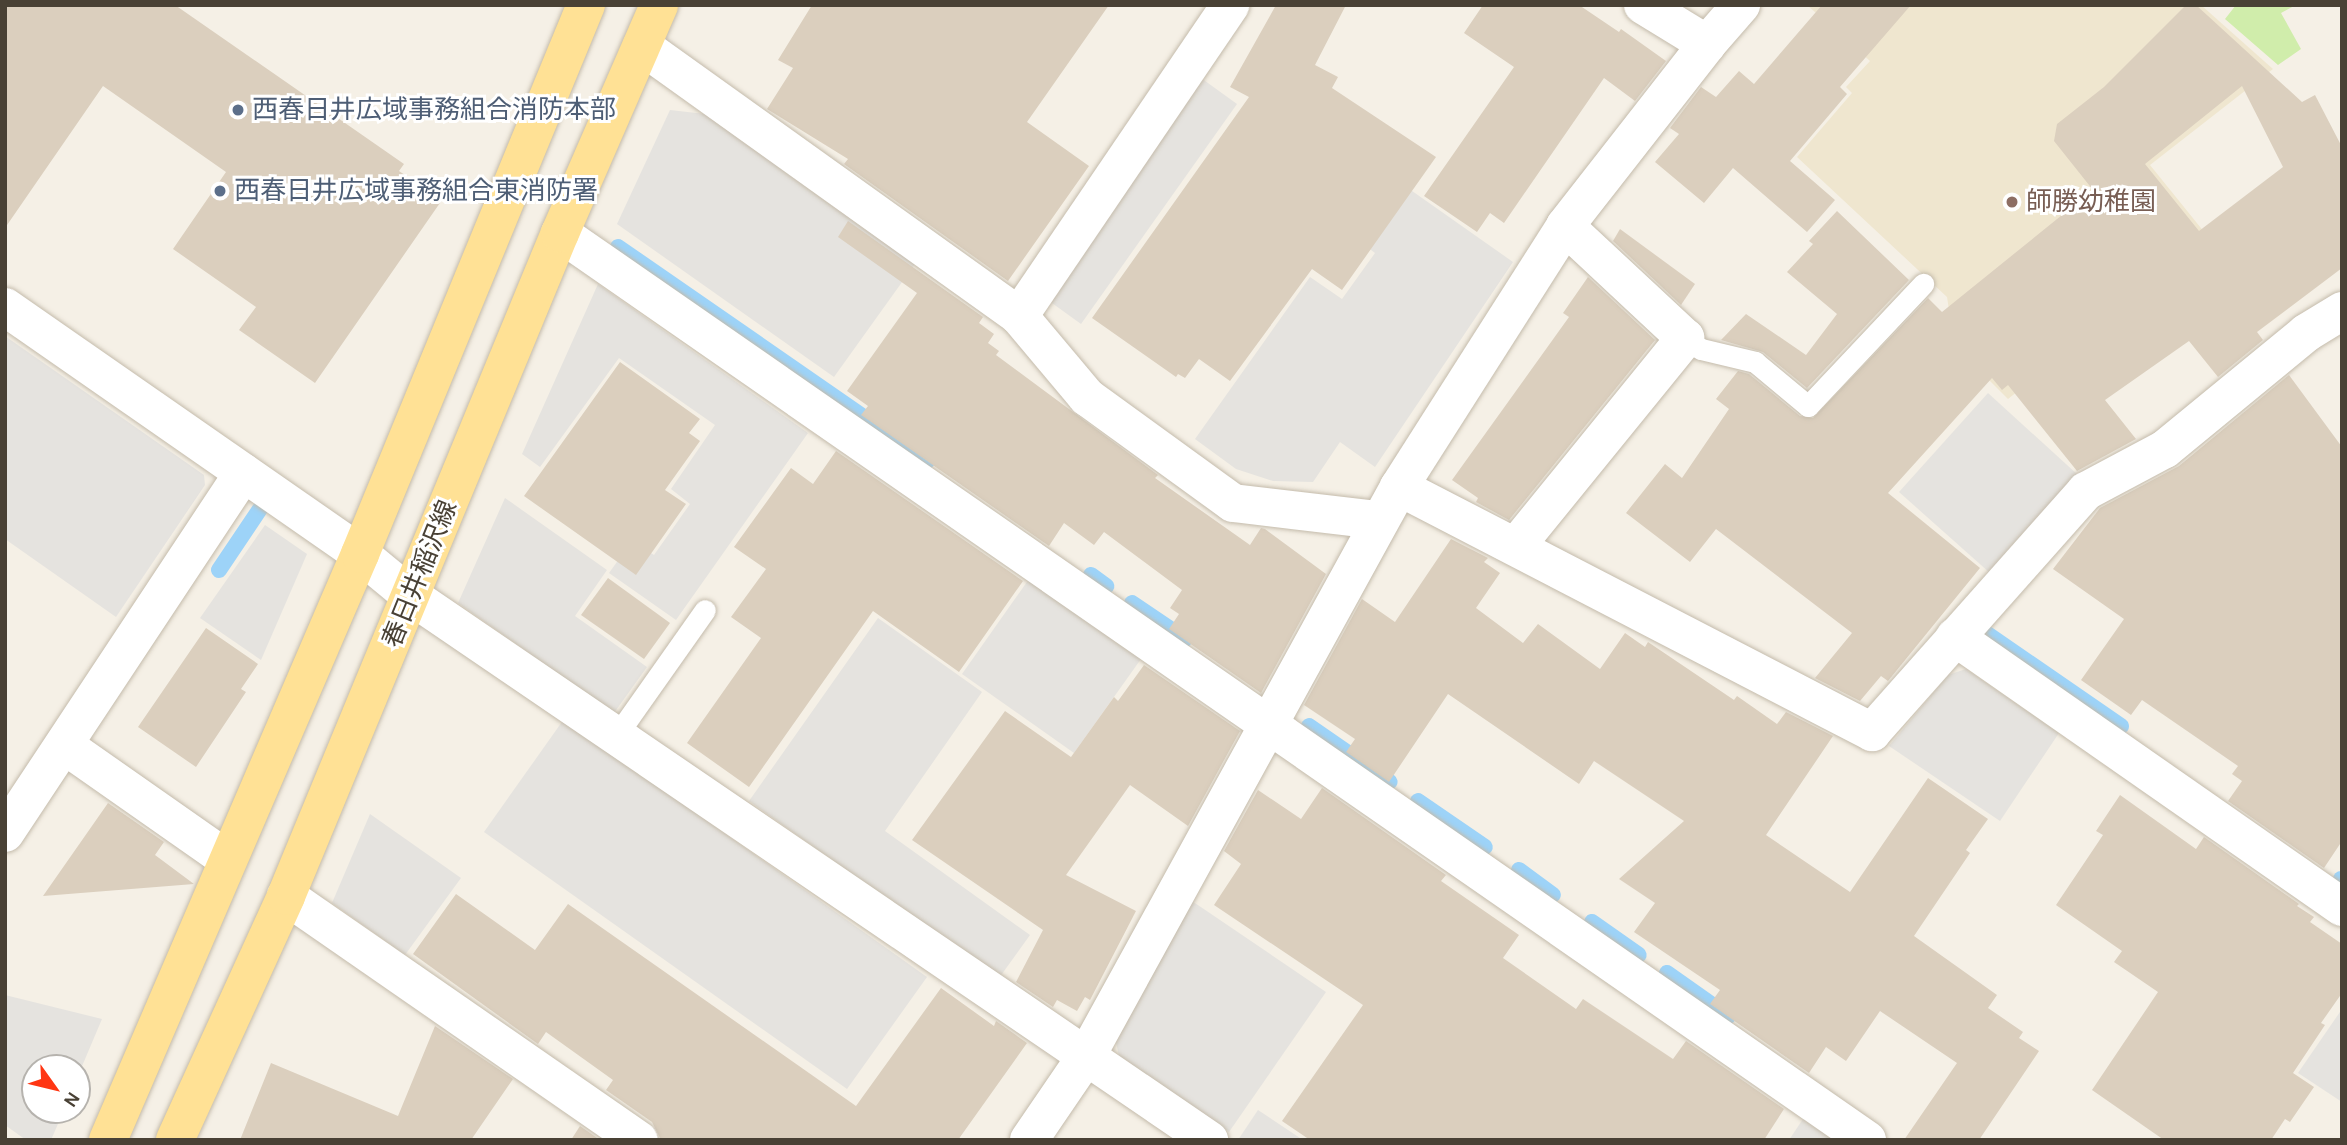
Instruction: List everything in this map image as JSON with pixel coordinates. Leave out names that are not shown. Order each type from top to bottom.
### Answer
[{"type":"main road","name":"春日井稲沢線","points":[[175,1140],[286,896],[560,233],[659,5]]},
{"type":"main road","points":[[108,1140],[360,554],[579,9]]},
{"type":"street","points":[[1019,316],[1230,5]]},
{"type":"street","points":[[1643,5],[1707,44]]},
{"type":"street","points":[[1028,1140],[1087,1055],[1378,520],[1565,226],[1707,44],[1741,5]]},
{"type":"street","points":[[642,46],[1019,316],[1087,397],[1233,503],[1378,520]]},
{"type":"street","points":[[1517,545],[1685,338],[1565,226]]},
{"type":"street","points":[[560,233],[1867,1140]]},
{"type":"street","points":[[5,307],[360,554],[411,596],[1209,1140]]},
{"type":"street","points":[[1399,487],[1517,545],[1872,732],[2086,491],[2165,449],[2305,333],[2342,312]]},
{"type":"street","points":[[5,833],[243,473]]},
{"type":"street","points":[[1955,637],[2342,907]]},
{"type":"street","points":[[64,745],[228,860]]},
{"type":"street","points":[[286,896],[639,1140]]},
{"type":"lane","points":[[1685,338],[1701,349],[1755,362],[1808,406],[1923,284]]},
{"type":"lane","points":[[616,736],[705,610]]},
{"type":"shaded area","name":"師勝幼稚園","points":[[1807,5],[2201,5],[2273,69],[2150,165],[2209,238],[2008,399],[1937,328],[1950,316],[1947,297],[1797,157],[1852,93],[1846,87],[1870,61]]},
{"type":"shaded area","points":[[1201,78],[1237,104],[1081,324],[1045,298]]},
{"type":"shaded area","points":[[670,110],[705,114],[915,264],[834,377],[617,224]]},
{"type":"shaded area","points":[[1405,186],[1513,262],[1375,467],[1340,442],[1313,482],[1273,481],[1236,469],[1195,439],[1310,277],[1342,299],[1375,253],[1363,244]]},
{"type":"shaded area","points":[[598,284],[808,433],[676,620],[609,573],[632,541],[654,555],[690,504],[671,489],[715,425],[619,358],[540,467],[522,454]]},
{"type":"shaded area","points":[[5,336],[204,475],[205,485],[116,617],[5,539]]},
{"type":"shaded area","points":[[1988,393],[2078,475],[1990,573],[1899,492]]},
{"type":"shaded area","points":[[505,498],[607,570],[575,616],[647,667],[614,713],[458,603]]},
{"type":"shaded area","points":[[265,525],[307,554],[261,660],[200,618]]},
{"type":"shaded area","points":[[1029,579],[1141,659],[1074,753],[962,674]]},
{"type":"shaded area","points":[[878,618],[982,692],[885,831],[1030,935],[999,978],[749,801]]},
{"type":"shaded area","points":[[1966,669],[2059,733],[2000,821],[1889,746],[1948,675]]},
{"type":"shaded area","points":[[564,719],[927,977],[847,1089],[484,832]]},
{"type":"shaded area","points":[[370,814],[461,878],[405,955],[332,903]]},
{"type":"shaded area","points":[[1189,899],[1326,992],[1229,1132],[1119,1056],[1115,1038]]},
{"type":"shaded area","points":[[5,995],[102,1019],[87,1054],[21,1054],[21,1124],[58,1124],[51,1140],[26,1140],[5,1125]]},
{"type":"shaded area","points":[[2342,1009],[2342,1102],[2298,1073]]},
{"type":"shaded area","points":[[1258,1110],[1303,1140],[1238,1140]]},
{"type":"shaded area","points":[[1803,1119],[1833,1140],[1789,1140]]},
{"type":"green space","points":[[2236,5],[2296,5],[2281,13],[2301,49],[2278,65],[2225,19]]},
{"type":"building","points":[[5,5],[175,5],[404,164],[399,171],[442,200],[315,383],[239,330],[256,307],[173,249],[226,172],[103,86],[5,228]]},
{"type":"building","points":[[812,5],[1109,5],[1027,122],[1089,166],[1008,281],[844,164],[848,159],[767,109],[793,68],[778,60]]},
{"type":"building","points":[[1276,5],[1346,5],[1315,65],[1338,77],[1332,88],[1436,157],[1342,290],[1312,269],[1230,381],[1199,359],[1185,378],[1178,374],[1176,377],[1092,318],[1249,97],[1230,87]]},
{"type":"building","points":[[1483,5],[1579,5],[1619,32],[1621,29],[1666,61],[1635,101],[1604,78],[1504,223],[1490,213],[1477,232],[1424,196],[1514,67],[1464,33]]},
{"type":"building","points":[[1822,5],[1911,5],[1840,87],[1847,94],[1790,161],[1835,200],[1807,232],[1733,168],[1704,203],[1655,162],[1679,134],[1670,128],[1701,87],[1716,97],[1739,71],[1754,84]]},
{"type":"building","points":[[2186,5],[2196,5],[2302,102],[2315,95],[2342,147],[2342,268],[2257,332],[2263,340],[2218,377],[2189,341],[2105,400],[2136,439],[2077,471],[2008,385],[2002,390],[1992,378],[1888,493],[1980,568],[1888,681],[1881,676],[1860,701],[1815,678],[1852,633],[1716,529],[1690,562],[1626,513],[1665,464],[1682,478],[1729,409],[1716,399],[1738,371],[1749,374],[1800,416],[1813,418],[1928,298],[1942,312],[2093,190],[2054,141],[2057,124],[2104,87]],"holes":[[[2242,86],[2283,167],[2199,231],[2145,164]]]},
{"type":"building","points":[[1837,211],[1909,280],[1807,388],[1763,352],[1721,340],[1746,314],[1806,355],[1837,314],[1787,272],[1813,244],[1809,241]]},
{"type":"building","points":[[848,221],[983,317],[979,323],[994,334],[988,343],[999,351],[996,355],[1158,475],[1155,478],[1250,545],[1261,528],[1265,529],[1326,574],[1261,693],[1169,629],[1179,614],[1170,608],[1182,590],[1104,532],[1094,545],[1064,523],[1049,546],[861,415],[868,406],[847,391],[917,293],[838,237]]},
{"type":"building","points":[[1620,229],[1695,284],[1681,305],[1613,241]]},
{"type":"building","points":[[1588,277],[1655,340],[1509,520],[1476,502],[1478,498],[1452,480],[1569,317],[1563,313]]},
{"type":"building","points":[[620,362],[700,419],[689,433],[700,441],[665,490],[686,504],[636,575],[524,496]]},
{"type":"building","points":[[2289,375],[2342,447],[2342,841],[2324,868],[2228,801],[2242,781],[2232,774],[2238,766],[2142,700],[2131,715],[2081,680],[2124,619],[2053,569],[2100,508],[2179,466]]},
{"type":"building","points":[[836,451],[1023,581],[959,672],[873,611],[749,787],[687,743],[761,638],[731,617],[766,569],[734,547],[791,468],[813,484]]},
{"type":"building","points":[[1451,539],[1488,558],[1484,562],[1500,573],[1476,608],[1523,643],[1538,624],[1600,669],[1625,633],[1645,647],[1648,642],[1734,700],[1737,696],[1777,724],[1786,712],[1833,736],[1766,835],[1850,892],[1928,778],[1988,819],[1966,850],[1970,853],[1914,936],[1997,995],[1988,1008],[2023,1032],[2019,1038],[2039,1051],[1979,1140],[1904,1140],[1957,1063],[1880,1011],[1846,1061],[1826,1047],[1809,1073],[1710,1004],[1720,990],[1634,932],[1655,903],[1619,879],[1684,821],[1594,761],[1579,784],[1448,694],[1389,782],[1346,752],[1355,739],[1304,705],[1362,599],[1395,622]]},
{"type":"building","points":[[608,578],[670,623],[644,659],[581,615]]},
{"type":"building","points":[[206,628],[258,664],[241,689],[246,692],[196,767],[138,727]]},
{"type":"building","points":[[1144,665],[1240,731],[1188,826],[1130,785],[1066,875],[1136,911],[1090,1000],[1085,997],[1077,1011],[1057,1000],[1053,1007],[1016,982],[1043,930],[912,840],[1005,711],[1071,757],[1114,697],[1118,701]]},
{"type":"building","points":[[1322,788],[1446,875],[1441,881],[1519,935],[1503,958],[1576,1009],[1583,999],[1673,1059],[1686,1041],[1784,1109],[1764,1140],[1310,1140],[1282,1121],[1363,1005],[1214,905],[1241,864],[1224,851],[1258,790],[1301,819]]},
{"type":"building","points":[[2120,795],[2196,849],[2204,837],[2299,904],[2297,906],[2314,917],[2310,922],[2342,944],[2342,993],[2321,1023],[2325,1025],[2293,1073],[2314,1087],[2290,1122],[2285,1119],[2271,1140],[2164,1140],[2092,1090],[2158,992],[2114,962],[2122,951],[2056,905],[2103,835],[2096,831]]},
{"type":"building","points":[[108,803],[164,842],[155,855],[194,884],[43,896]]},
{"type":"building","points":[[456,894],[535,950],[568,904],[856,1106],[941,988],[994,1026],[996,1021],[1027,1043],[958,1140],[661,1140],[652,1122],[606,1090],[613,1080],[546,1032],[538,1044],[413,954]]},
{"type":"building","points":[[435,1026],[513,1079],[471,1140],[240,1140],[271,1063],[398,1116]]},
{"type":"building","points":[[580,1126],[600,1140],[571,1140]]},
{"type":"waterway","points":[[618,247],[927,461]]},
{"type":"waterway","points":[[219,570],[260,509]]},
{"type":"waterway","points":[[1091,575],[1106,586]]},
{"type":"waterway","points":[[1132,603],[1185,639]]},
{"type":"waterway","points":[[1986,633],[2121,726]]},
{"type":"waterway","points":[[1309,726],[1390,782]]},
{"type":"waterway","points":[[1418,801],[1485,847]]},
{"type":"waterway","points":[[1519,870],[1553,895]]},
{"type":"waterway","points":[[1592,922],[1639,955]]},
{"type":"waterway","points":[[1667,973],[1728,1016]]},
{"type":"place","name":"西春日井広域事務組合消防本部","points":[[238,110]]},
{"type":"place","name":"西春日井広域事務組合東消防署","points":[[220,191]]},
{"type":"place","name":"師勝幼稚園","points":[[2012,202]]}]
